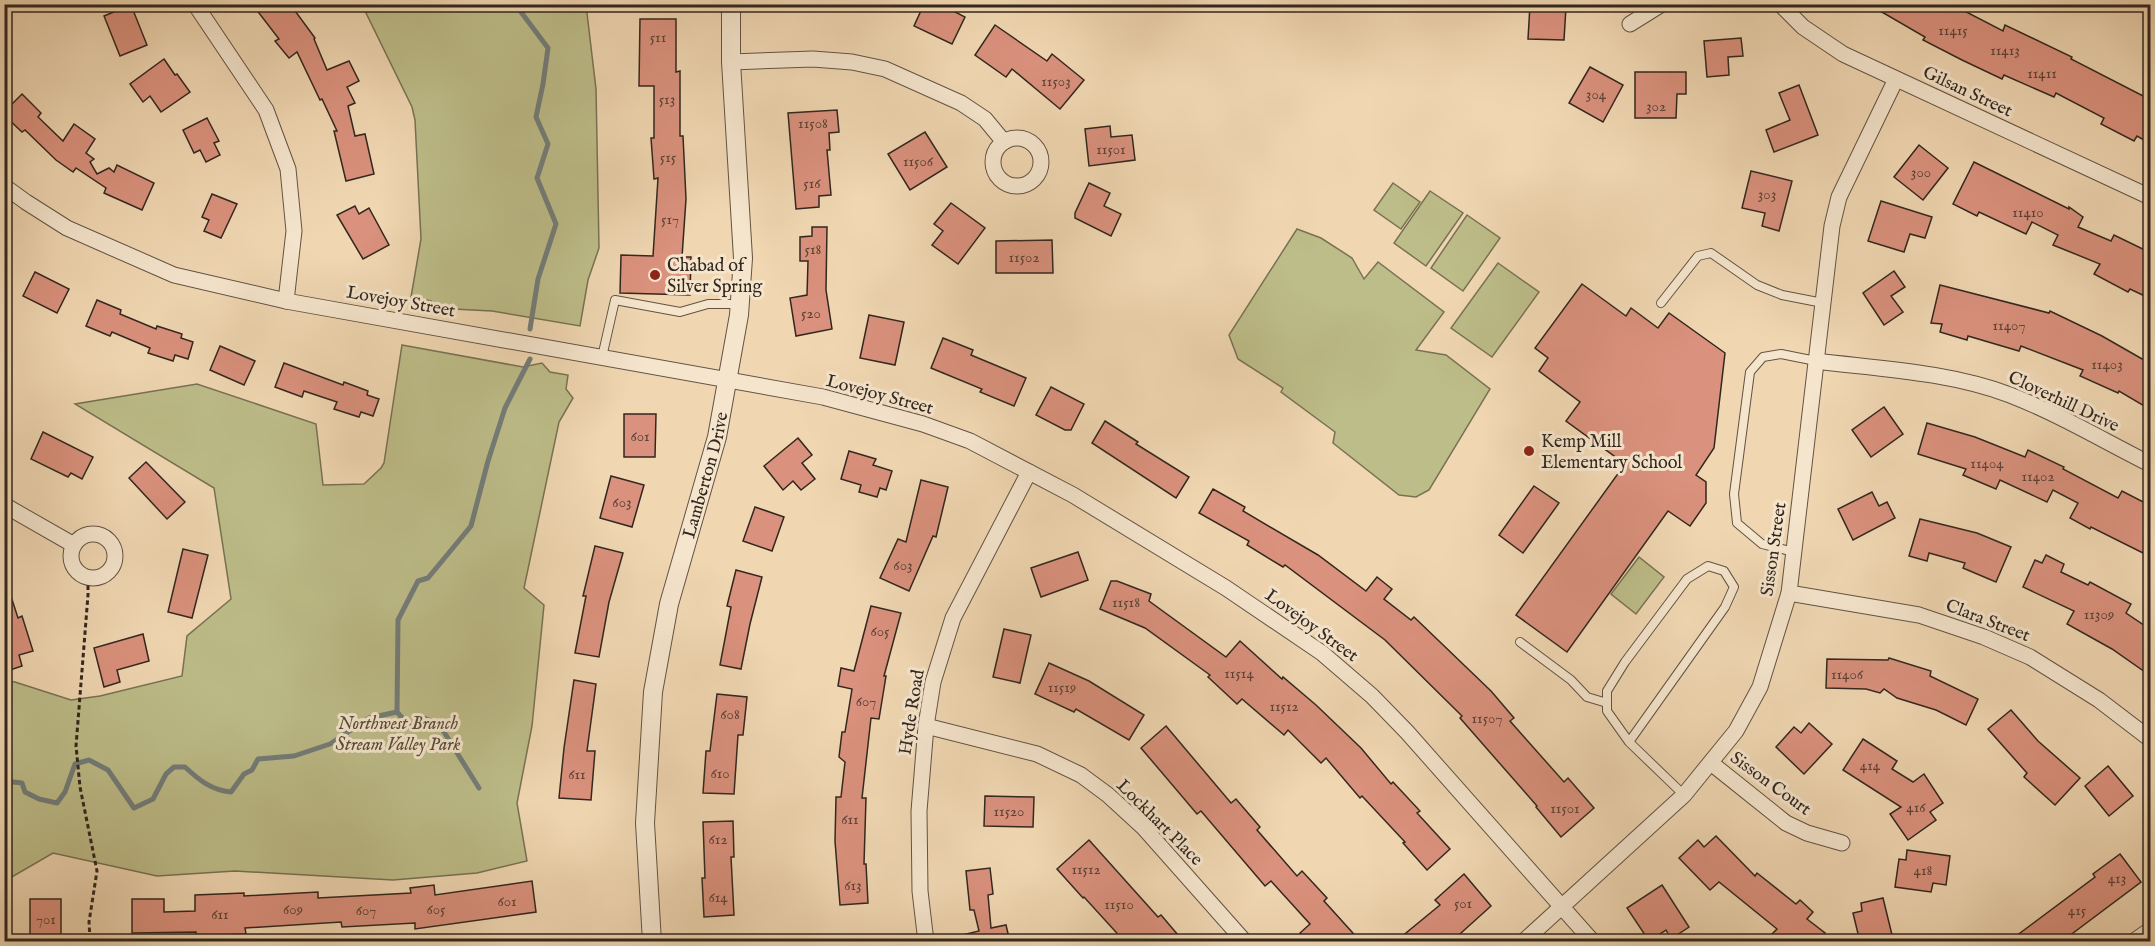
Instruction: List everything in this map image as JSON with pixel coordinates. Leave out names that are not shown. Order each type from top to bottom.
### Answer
[{"type":"street","points":[[195,4],[266,110],[288,169],[294,231],[286,300]]},
{"type":"street","name":"Lamberton Drive","points":[[652,942],[645,823],[653,692],[669,604],[717,437],[728,380],[743,258],[731,62],[731,4]]},
{"type":"street","points":[[1630,24],[1662,4]]},
{"type":"street","name":"Gilsan Street","points":[[1780,4],[1803,27],[1844,54],[2151,197]]},
{"type":"street","points":[[731,62],[813,59],[852,62],[885,69],[961,103],[985,119],[1004,142]]},
{"type":"street","name":"Sisson Street","points":[[1523,942],[1684,795],[1736,731],[1760,687],[1789,593],[1832,226],[1839,197],[1896,79]]},
{"type":"street","name":"Lovejoy Street","points":[[4,186],[67,228],[174,275],[286,300],[823,398],[923,424],[970,441],[1073,495],[1226,588],[1322,653],[1372,696],[1407,732],[1563,905],[1593,942]]},
{"type":"street","name":"Cloverhill Drive","points":[[1816,361],[1943,376],[2009,395],[2151,464]]},
{"type":"street","name":"Hyde Road","points":[[926,942],[920,891],[919,811],[926,726],[933,682],[953,618],[1029,472]]},
{"type":"street","points":[[4,505],[74,544]]},
{"type":"street","points":[[86,535],[101,535],[113,545],[115,560],[112,567],[102,577],[88,578],[81,575],[73,565],[71,551],[74,544],[86,535]]},
{"type":"street","name":"Clara Street","points":[[1789,593],[1919,615],[1984,637],[2040,663],[2099,700],[2151,739]]},
{"type":"street","name":"Lockhart Place","points":[[926,726],[1037,754],[1081,775],[1108,795],[1144,828],[1245,942]]},
{"type":"street","name":"Sisson Court","points":[[1711,763],[1786,823],[1807,833],[1842,843]]},
{"type":"street","points":[[2133,942],[2151,930]]},
{"type":"lane","points":[[1660,303],[1698,256],[1711,253],[1757,285],[1782,295],[1823,303]]},
{"type":"lane","points":[[602,357],[615,300],[680,312],[708,304],[739,304]]},
{"type":"lane","points":[[1794,552],[1762,544],[1737,523],[1734,494],[1750,372],[1763,357],[1781,354],[1816,361]]},
{"type":"lane","points":[[1629,742],[1725,607],[1734,587],[1724,571],[1708,566],[1687,579],[1625,662],[1607,691],[1607,711],[1629,742],[1684,795]]},
{"type":"lane","points":[[1520,642],[1571,680],[1587,697],[1607,703]]},
{"type":"path","points":[[88,578],[76,746],[80,787],[97,872],[89,922],[90,939]]},
{"type":"green space","points":[[359,5],[586,5],[596,89],[599,248],[588,280],[580,326],[492,311],[433,308],[431,301],[411,297],[421,239],[415,120],[412,107],[364,9]]},
{"type":"green space","points":[[1393,183],[1420,202],[1401,229],[1374,210]]},
{"type":"green space","points":[[1430,191],[1463,213],[1426,266],[1394,243]]},
{"type":"green space","points":[[1467,215],[1500,238],[1463,291],[1431,268]]},
{"type":"green space","points":[[1297,229],[1321,238],[1352,258],[1364,279],[1378,262],[1444,312],[1416,350],[1446,355],[1490,389],[1429,490],[1416,497],[1399,495],[1333,443],[1335,432],[1281,392],[1283,388],[1238,359],[1229,335]]},
{"type":"green space","points":[[1498,263],[1539,292],[1492,357],[1451,328]]},
{"type":"green space","name":"Northwest Branch Stream Valley Park","points":[[402,345],[523,367],[542,363],[550,372],[568,375],[566,389],[573,398],[559,422],[524,588],[544,605],[532,726],[517,803],[527,861],[477,873],[393,880],[235,871],[157,876],[53,853],[5,881],[5,681],[15,682],[71,700],[100,696],[182,676],[187,636],[231,599],[214,488],[75,404],[197,384],[316,424],[323,485],[364,484],[384,463]]},
{"type":"green space","points":[[1639,557],[1664,577],[1636,614],[1611,594]]},
{"type":"building","points":[[252,4],[290,4],[315,38],[327,70],[349,61],[359,81],[347,87],[355,103],[348,106],[355,136],[365,134],[374,174],[346,181],[334,131],[337,131],[322,99],[320,100],[297,52],[289,58],[275,41],[279,39]]},
{"type":"building","points":[[924,4],[940,4],[965,17],[952,44],[914,26]]},
{"type":"building","points":[[1868,4],[1951,4],[2003,31],[2005,25],[2072,57],[2071,59],[2151,100],[2151,144],[2137,136],[2134,141],[2101,124],[2104,118],[2056,93],[2054,97],[2004,75],[2002,79],[1962,60],[1923,40],[1925,37]]},
{"type":"building","points":[[131,5],[147,45],[120,56],[104,16]]},
{"type":"building","points":[[1530,5],[1566,7],[1564,40],[1528,39]]},
{"type":"building","points":[[640,19],[676,19],[676,72],[680,71],[680,136],[683,136],[686,199],[682,257],[691,257],[690,295],[620,293],[621,255],[653,256],[658,178],[654,179],[651,138],[654,138],[654,86],[639,86]]},
{"type":"building","points":[[995,25],[1047,61],[1052,54],[1084,80],[1060,109],[1012,69],[1006,77],[975,55]]},
{"type":"building","points":[[1741,38],[1743,56],[1728,57],[1729,75],[1707,77],[1704,41]]},
{"type":"building","points":[[164,59],[190,92],[161,112],[150,96],[143,102],[130,84]]},
{"type":"building","points":[[1590,67],[1623,85],[1603,122],[1569,103]]},
{"type":"building","points":[[1635,72],[1686,72],[1686,94],[1677,94],[1676,118],[1635,118]]},
{"type":"building","points":[[1799,85],[1818,135],[1774,152],[1766,130],[1790,120],[1779,93]]},
{"type":"building","points":[[22,94],[41,113],[38,117],[63,141],[74,124],[95,139],[86,153],[94,159],[90,162],[97,174],[109,168],[114,172],[117,165],[154,183],[142,210],[104,193],[106,188],[76,168],[73,172],[56,160],[25,130],[22,132],[4,115],[4,112]]},
{"type":"building","points":[[837,110],[839,132],[829,133],[830,150],[827,150],[831,195],[819,196],[819,207],[796,209],[788,113]]},
{"type":"building","points":[[207,118],[219,141],[214,143],[220,155],[206,162],[200,150],[194,153],[183,130]]},
{"type":"building","points":[[1110,126],[1111,137],[1132,135],[1135,160],[1089,166],[1085,129]]},
{"type":"building","points":[[925,132],[947,167],[910,190],[888,154]]},
{"type":"building","points":[[1919,145],[1948,168],[1923,200],[1894,177]]},
{"type":"building","points":[[1974,162],[2069,209],[2069,207],[2083,217],[2078,227],[2111,241],[2114,235],[2151,253],[2151,299],[2130,289],[2128,292],[2094,274],[2100,264],[2053,245],[2058,235],[2032,222],[2026,234],[1979,212],[1977,216],[1953,204]]},
{"type":"building","points":[[1751,171],[1792,181],[1779,231],[1762,226],[1765,213],[1742,208]]},
{"type":"building","points":[[1089,183],[1110,193],[1104,206],[1121,214],[1111,236],[1075,218],[1075,213]]},
{"type":"building","points":[[212,194],[237,204],[221,238],[204,231],[209,220],[202,217]]},
{"type":"building","points":[[1881,201],[1932,217],[1925,238],[1910,234],[1904,252],[1868,241]]},
{"type":"building","points":[[951,203],[985,228],[958,264],[932,245],[943,231],[934,224]]},
{"type":"building","points":[[355,206],[359,214],[369,208],[389,245],[363,259],[337,215]]},
{"type":"building","points":[[812,227],[827,227],[826,290],[832,329],[796,336],[790,298],[807,295],[808,261],[800,261],[800,237],[812,236]]},
{"type":"building","points":[[1052,240],[1053,273],[996,273],[996,241]]},
{"type":"building","points":[[1894,271],[1905,287],[1891,296],[1903,312],[1884,325],[1863,293]]},
{"type":"building","points":[[35,272],[69,289],[57,313],[23,296]]},
{"type":"building","points":[[1582,284],[1626,316],[1631,308],[1658,328],[1669,313],[1725,353],[1714,448],[1696,475],[1706,482],[1706,503],[1690,526],[1668,511],[1567,652],[1516,615],[1625,464],[1566,421],[1580,402],[1539,371],[1548,358],[1535,348]]},
{"type":"building","points":[[1940,285],[2049,313],[2050,311],[2102,336],[2151,364],[2151,410],[2119,391],[2118,393],[2080,376],[2083,370],[2021,346],[2019,351],[1968,336],[1967,340],[1940,332],[1942,324],[1931,323]]},
{"type":"building","points":[[97,300],[121,310],[120,314],[156,329],[157,326],[182,334],[181,338],[193,342],[188,359],[175,355],[173,361],[148,353],[150,348],[112,332],[110,336],[86,326]]},
{"type":"building","points":[[869,315],[904,322],[895,365],[860,358]]},
{"type":"building","points":[[943,338],[973,350],[971,355],[1026,378],[1014,406],[980,392],[982,389],[931,368]]},
{"type":"building","points":[[220,346],[255,361],[244,385],[210,370]]},
{"type":"building","points":[[284,363],[343,385],[344,382],[368,391],[367,395],[379,399],[373,416],[361,412],[359,417],[334,409],[337,402],[304,391],[302,397],[275,387]]},
{"type":"building","points":[[1051,387],[1084,404],[1071,430],[1065,430],[1036,415]]},
{"type":"building","points":[[1884,407],[1903,434],[1871,457],[1852,430]]},
{"type":"building","points":[[624,414],[656,414],[655,457],[624,457]]},
{"type":"building","points":[[1105,421],[1138,442],[1136,444],[1189,477],[1176,498],[1092,443]]},
{"type":"building","points":[[1927,423],[1975,437],[2025,457],[2028,450],[2064,467],[2063,469],[2118,498],[2122,491],[2151,506],[2151,557],[2070,518],[2078,503],[2053,490],[2047,502],[2000,480],[1996,489],[1963,475],[1966,469],[1918,454]]},
{"type":"building","points":[[43,432],[93,457],[82,479],[71,473],[68,477],[31,459]]},
{"type":"building","points":[[798,438],[812,455],[802,463],[815,479],[801,490],[793,481],[783,490],[764,466]]},
{"type":"building","points":[[849,451],[876,459],[873,465],[892,471],[886,490],[880,488],[877,497],[859,492],[861,485],[841,479]]},
{"type":"building","points":[[146,462],[185,502],[167,519],[129,478]]},
{"type":"building","points":[[611,476],[644,485],[632,527],[600,518]]},
{"type":"building","points":[[921,480],[948,487],[936,537],[933,536],[909,591],[880,578],[898,539],[906,542]]},
{"type":"building","points":[[1534,486],[1559,503],[1523,553],[1499,535]]},
{"type":"building","points":[[1213,489],[1245,507],[1243,511],[1318,555],[1366,591],[1377,577],[1392,589],[1384,599],[1411,620],[1414,617],[1491,691],[1514,718],[1510,721],[1564,782],[1568,778],[1594,808],[1561,837],[1460,718],[1462,716],[1385,640],[1285,565],[1283,567],[1247,545],[1249,541],[1199,513]]},
{"type":"building","points":[[1872,492],[1879,506],[1887,502],[1895,518],[1853,540],[1838,509]]},
{"type":"building","points":[[755,507],[784,517],[772,551],[743,541]]},
{"type":"building","points":[[1920,519],[1977,533],[2011,547],[1996,582],[1963,568],[1965,563],[1929,553],[1927,561],[1909,556]]},
{"type":"building","points":[[595,546],[623,553],[609,602],[599,657],[575,653],[586,596],[583,596]]},
{"type":"building","points":[[183,549],[208,555],[192,618],[168,612]]},
{"type":"building","points":[[1078,552],[1088,580],[1041,597],[1031,568]]},
{"type":"building","points":[[2046,555],[2064,564],[2061,572],[2088,585],[2090,582],[2131,604],[2126,613],[2151,630],[2151,664],[2145,672],[2112,649],[2067,624],[2074,611],[2023,587],[2035,560],[2042,563]]},
{"type":"building","points":[[736,570],[762,577],[741,669],[720,665],[731,607],[727,606]]},
{"type":"building","points":[[1111,581],[1117,581],[1151,594],[1149,601],[1226,657],[1240,641],[1282,679],[1283,677],[1316,705],[1361,748],[1391,784],[1393,782],[1420,811],[1417,813],[1450,849],[1427,870],[1403,843],[1405,842],[1362,796],[1360,798],[1326,758],[1321,763],[1288,730],[1284,735],[1242,699],[1237,704],[1208,677],[1210,675],[1145,628],[1100,609]]},
{"type":"building","points":[[7,584],[18,618],[22,616],[33,651],[19,655],[22,666],[4,672],[4,585]]},
{"type":"building","points":[[871,606],[901,613],[884,676],[886,676],[879,719],[871,718],[862,798],[866,798],[864,864],[866,864],[868,903],[840,905],[835,841],[836,797],[841,797],[845,762],[839,757],[852,689],[838,686],[841,668],[854,671]]},
{"type":"building","points":[[1004,629],[1031,635],[1020,683],[993,677]]},
{"type":"building","points":[[143,634],[149,661],[117,670],[120,682],[104,687],[94,648]]},
{"type":"building","points":[[1889,658],[1931,671],[1930,676],[1978,699],[1966,725],[1936,710],[1897,698],[1884,689],[1880,693],[1866,689],[1826,688],[1827,659],[1888,660]]},
{"type":"building","points":[[1049,663],[1089,681],[1144,715],[1129,740],[1076,709],[1074,712],[1035,694]]},
{"type":"building","points":[[574,680],[596,684],[587,751],[595,751],[591,800],[559,798]]},
{"type":"building","points":[[717,694],[747,697],[743,735],[738,735],[734,794],[703,793],[706,751],[710,751]]},
{"type":"building","points":[[2011,710],[2038,741],[2080,778],[2055,805],[2024,777],[2027,773],[1988,729]]},
{"type":"building","points":[[1809,723],[1832,744],[1804,774],[1776,747],[1794,727],[1801,733]]},
{"type":"building","points":[[1166,726],[1231,803],[1236,799],[1260,827],[1257,830],[1297,876],[1302,871],[1327,898],[1324,901],[1361,942],[1307,942],[1300,933],[1310,924],[1271,881],[1265,886],[1201,811],[1197,814],[1141,748]]},
{"type":"building","points":[[1863,739],[1897,761],[1892,769],[1913,782],[1924,774],[1943,803],[1930,812],[1936,820],[1908,840],[1890,814],[1901,807],[1843,770]]},
{"type":"building","points":[[2108,766],[2133,796],[2109,816],[2085,786]]},
{"type":"building","points":[[985,796],[1034,797],[1033,827],[984,826]]},
{"type":"building","points":[[733,821],[734,857],[731,857],[734,915],[704,917],[703,822]]},
{"type":"building","points":[[1716,836],[1755,876],[1757,873],[1796,904],[1800,900],[1813,912],[1807,919],[1825,933],[1818,942],[1779,942],[1771,935],[1777,929],[1719,882],[1710,890],[1679,858],[1698,840],[1704,847]]},
{"type":"building","points":[[1089,840],[1158,917],[1161,915],[1184,942],[1125,942],[1083,898],[1057,869]]},
{"type":"building","points":[[1907,850],[1950,856],[1946,885],[1933,883],[1931,892],[1895,887],[1899,859],[1906,860]]},
{"type":"building","points":[[2120,854],[2141,882],[2061,942],[2008,942],[2095,877],[2093,874]]},
{"type":"building","points":[[990,868],[993,894],[988,895],[991,928],[1006,925],[1010,942],[959,942],[958,936],[979,931],[974,910],[970,910],[966,871]]},
{"type":"building","points":[[1464,874],[1491,906],[1451,942],[1395,942],[1440,905],[1435,900]]},
{"type":"building","points":[[532,881],[536,912],[415,929],[415,923],[342,927],[341,922],[245,928],[246,934],[196,936],[196,932],[132,933],[132,899],[164,899],[164,912],[195,911],[195,895],[244,893],[244,896],[318,892],[318,898],[411,893],[410,888],[434,885],[435,895]]},
{"type":"building","points":[[1662,885],[1689,927],[1671,939],[1666,930],[1649,941],[1627,908]]},
{"type":"building","points":[[1883,898],[1893,939],[1882,942],[1860,942],[1853,913],[1862,911],[1861,903]]},
{"type":"building","points":[[30,899],[61,899],[61,942],[30,942]]},
{"type":"waterway","points":[[515,4],[548,48],[536,117],[548,144],[537,178],[556,224],[538,279],[530,329]]},
{"type":"waterway","points":[[4,781],[22,783],[25,792],[39,799],[57,803],[65,792],[75,764],[89,760],[108,770],[134,808],[153,799],[166,774],[174,767],[185,767],[206,784],[231,792],[244,774],[252,770],[258,759],[294,756],[330,744],[369,718],[397,712],[398,620],[418,581],[428,578],[471,526],[505,408],[530,359]]},
{"type":"waterway","points":[[397,712],[412,729],[421,717],[439,724],[479,788]]},
{"type":"place","name":"Chabad of Silver Spring","points":[[655,275]]},
{"type":"place","name":"Kemp Mill Elementary School","points":[[1529,451]]}]
